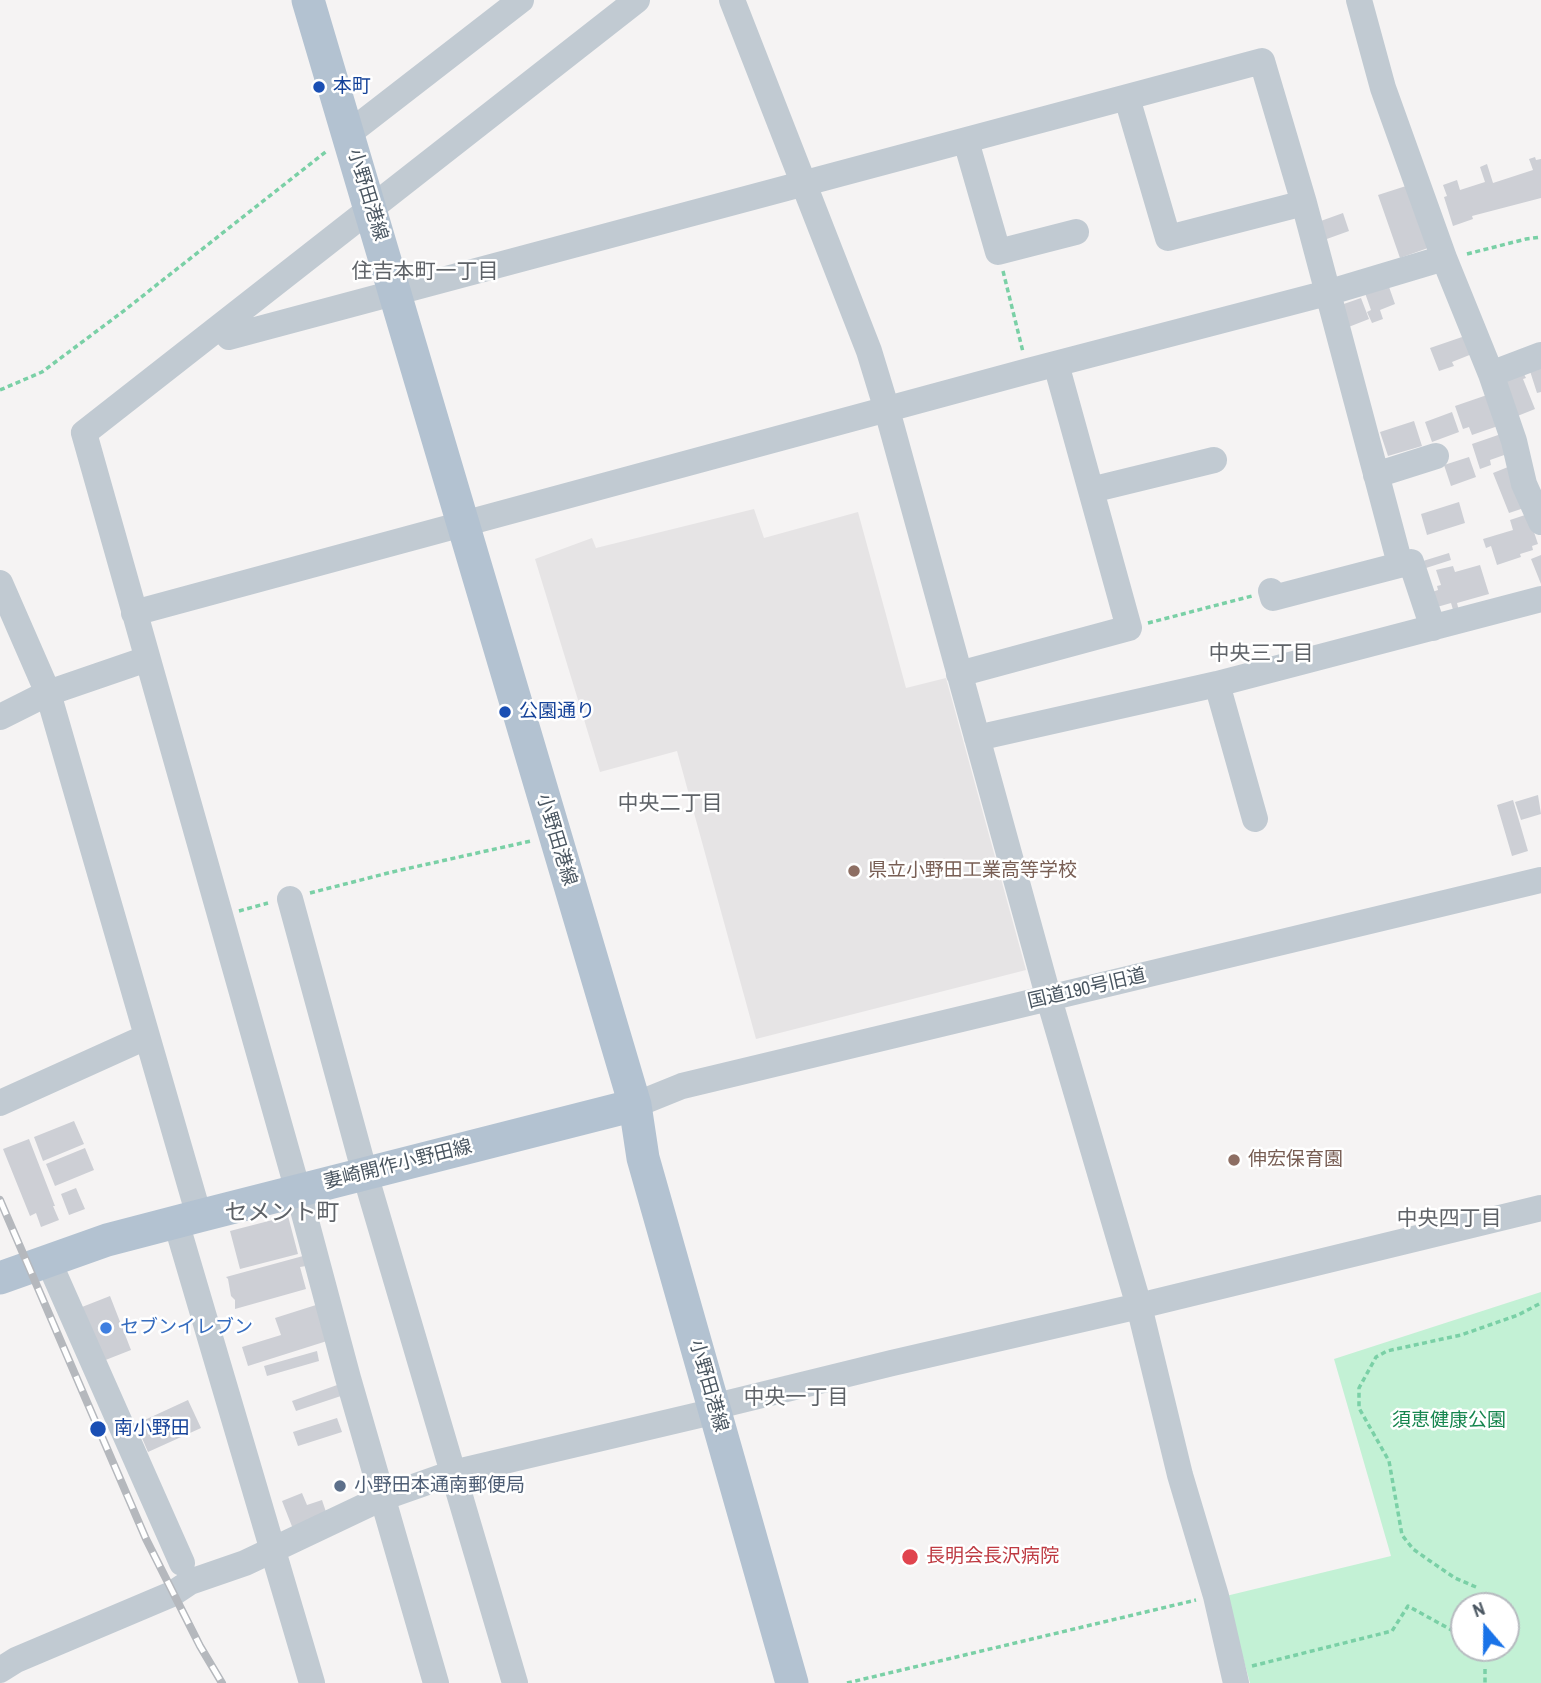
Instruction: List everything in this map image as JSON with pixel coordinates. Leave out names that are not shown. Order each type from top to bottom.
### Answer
[{"type":"main road","name":"小野田港線","points":[[308,0],[635,1105],[643,1158],[792,1683]]},
{"type":"main road","name":"妻崎開作小野田線","points":[[0,1278],[107,1241],[187,1219],[635,1105]]},
{"type":"street","points":[[348,134],[521,0]]},
{"type":"street","points":[[436,1683],[84,433],[637,0]]},
{"type":"street","points":[[732,0],[869,351],[887,410],[1049,999],[1139,1306],[1180,1475],[1216,1596],[1234,1677]]},
{"type":"street","points":[[1359,0],[1383,88],[1444,258],[1514,440],[1524,484],[1541,522]]},
{"type":"street","points":[[221,327],[229,337],[1262,61],[1304,203],[1400,564]]},
{"type":"street","points":[[1127,98],[1168,239],[1304,203]]},
{"type":"street","points":[[966,141],[998,252],[1076,232]]},
{"type":"street","points":[[134,613],[1028,371],[1327,293],[1444,258]]},
{"type":"street","points":[[1490,374],[1541,355]]},
{"type":"street","points":[[959,674],[1129,628],[1056,364]]},
{"type":"street","points":[[1376,475],[1436,456]]},
{"type":"street","points":[[1091,490],[1214,460]]},
{"type":"street","points":[[1271,591],[1273,598],[1411,562],[1433,628]]},
{"type":"street","points":[[0,583],[48,693],[146,1037],[187,1219],[272,1549],[312,1683]]},
{"type":"street","points":[[977,738],[1217,684],[1541,599]]},
{"type":"street","points":[[0,717],[48,693],[147,659]]},
{"type":"street","points":[[1217,684],[1255,819]]},
{"type":"street","name":"国道190号旧道","points":[[635,1105],[682,1086],[1541,880]]},
{"type":"street","points":[[290,899],[365,1174],[515,1683]]},
{"type":"street","points":[[0,1103],[146,1037]]},
{"type":"street","points":[[0,1670],[16,1660],[172,1594],[186,1573],[245,1563],[382,1498],[453,1473],[716,1411],[729,1403],[1000,1336],[1139,1306],[1541,1208]]},
{"type":"street","points":[[48,1260],[186,1573]]},
{"type":"path","points":[[0,390],[42,372],[348,134]]},
{"type":"path","points":[[1444,258],[1541,237]]},
{"type":"path","points":[[998,252],[1028,371]]},
{"type":"path","points":[[1129,628],[1271,591]]},
{"type":"path","points":[[220,917],[393,872],[555,836]]},
{"type":"path","points":[[1476,1587],[1455,1578],[1430,1562],[1413,1549],[1402,1535],[1389,1461],[1359,1408],[1359,1388],[1376,1357],[1387,1351],[1461,1335],[1518,1315],[1541,1303]]},
{"type":"path","points":[[847,1683],[1216,1596]]},
{"type":"path","points":[[1234,1677],[1392,1631],[1408,1606],[1450,1629]]},
{"type":"path","points":[[1485,1669],[1485,1683]]},
{"type":"shaded area","name":"県立小野田工業高等学校","points":[[754,509],[764,538],[858,512],[906,688],[946,678],[1026,970],[756,1039],[677,751],[600,772],[535,559],[592,538],[596,548]]},
{"type":"green space","name":"須恵健康公園","points":[[1541,1292],[1541,1683],[1250,1683],[1226,1596],[1391,1556],[1334,1359]]},
{"type":"building","points":[[1535,157],[1536,160],[1541,159],[1541,198],[1472,216],[1473,219],[1453,226],[1443,185],[1457,180],[1460,190],[1485,182],[1480,167],[1487,164],[1493,183],[1533,170],[1529,159]]},
{"type":"building","points":[[1406,186],[1428,248],[1400,258],[1378,195]]},
{"type":"building","points":[[1343,213],[1349,231],[1324,240],[1318,222]]},
{"type":"building","points":[[1388,284],[1395,304],[1380,310],[1383,319],[1372,323],[1367,312],[1371,310],[1365,293]]},
{"type":"building","points":[[1361,298],[1369,319],[1346,328],[1338,306]]},
{"type":"building","points":[[1465,336],[1472,354],[1452,362],[1454,366],[1439,371],[1430,348]]},
{"type":"building","points":[[1541,368],[1541,392],[1537,393],[1530,371]]},
{"type":"building","points":[[1523,372],[1526,378],[1523,379],[1535,409],[1515,417],[1501,381]]},
{"type":"building","points":[[1487,395],[1498,426],[1472,435],[1469,427],[1463,429],[1455,406]]},
{"type":"building","points":[[1452,412],[1459,432],[1432,442],[1425,422]]},
{"type":"building","points":[[1414,421],[1422,446],[1388,456],[1380,432]]},
{"type":"building","points":[[1501,434],[1507,454],[1490,460],[1491,465],[1480,469],[1472,444]]},
{"type":"building","points":[[1469,457],[1476,477],[1451,486],[1444,465]]},
{"type":"building","points":[[1508,467],[1524,508],[1509,513],[1493,473]]},
{"type":"building","points":[[1459,502],[1465,523],[1427,535],[1421,514]]},
{"type":"building","points":[[1528,514],[1538,544],[1532,546],[1533,550],[1520,554],[1521,557],[1497,565],[1491,546],[1486,548],[1483,539],[1513,530],[1510,520]]},
{"type":"building","points":[[1449,553],[1451,560],[1426,568],[1423,561]]},
{"type":"building","points":[[1541,555],[1541,584],[1531,559]]},
{"type":"building","points":[[1480,565],[1489,594],[1457,603],[1459,611],[1454,613],[1451,603],[1437,607],[1432,592],[1438,590],[1437,586],[1441,585],[1436,570],[1453,566],[1455,572]]},
{"type":"building","points":[[1538,795],[1541,814],[1521,820],[1515,802]]},
{"type":"building","points":[[1513,800],[1528,851],[1512,856],[1497,805]]},
{"type":"building","points":[[74,1121],[84,1144],[43,1161],[34,1137]]},
{"type":"building","points":[[29,1139],[59,1220],[41,1227],[36,1213],[30,1216],[3,1149]]},
{"type":"building","points":[[85,1148],[94,1170],[55,1186],[46,1164]]},
{"type":"building","points":[[76,1188],[85,1209],[69,1215],[61,1194]]},
{"type":"building","points":[[288,1216],[298,1254],[240,1269],[230,1231]]},
{"type":"building","points":[[303,1256],[306,1266],[300,1267],[306,1289],[235,1309],[235,1300],[231,1296],[226,1277]]},
{"type":"building","name":"セブンイレブン","points":[[110,1296],[131,1350],[103,1361],[82,1307]]},
{"type":"building","points":[[316,1305],[327,1341],[248,1366],[242,1347],[281,1335],[275,1318]]},
{"type":"building","points":[[317,1351],[319,1361],[267,1376],[264,1366]]},
{"type":"building","points":[[340,1384],[344,1395],[296,1411],[292,1401]]},
{"type":"building","points":[[188,1400],[201,1428],[148,1452],[136,1424]]},
{"type":"building","points":[[337,1418],[342,1432],[298,1446],[293,1432]]},
{"type":"building","points":[[302,1493],[307,1505],[322,1500],[328,1518],[293,1529],[282,1501]]},
{"type":"railway","points":[[0,1200],[146,1539],[200,1646],[222,1683]]},
{"type":"place","name":"本町","points":[[319,87]]},
{"type":"place","name":"公園通り","points":[[505,712]]},
{"type":"place","name":"県立小野田工業高等学校","points":[[854,871]]},
{"type":"place","name":"伸宏保育園","points":[[1234,1160]]},
{"type":"place","name":"セブンイレブン","points":[[106,1328]]},
{"type":"place","name":"南小野田","points":[[98,1429]]},
{"type":"place","name":"小野田本通南郵便局","points":[[340,1486]]},
{"type":"place","name":"長明会長沢病院","points":[[910,1557]]},
{"type":"district","name":"住吉本町一丁目","points":[[425,272]]},
{"type":"district","name":"中央三丁目","points":[[1261,654]]},
{"type":"district","name":"中央二丁目","points":[[670,804]]},
{"type":"district","name":"セメント町","points":[[282,1214]]},
{"type":"district","name":"中央四丁目","points":[[1449,1219]]},
{"type":"district","name":"中央一丁目","points":[[796,1398]]}]
